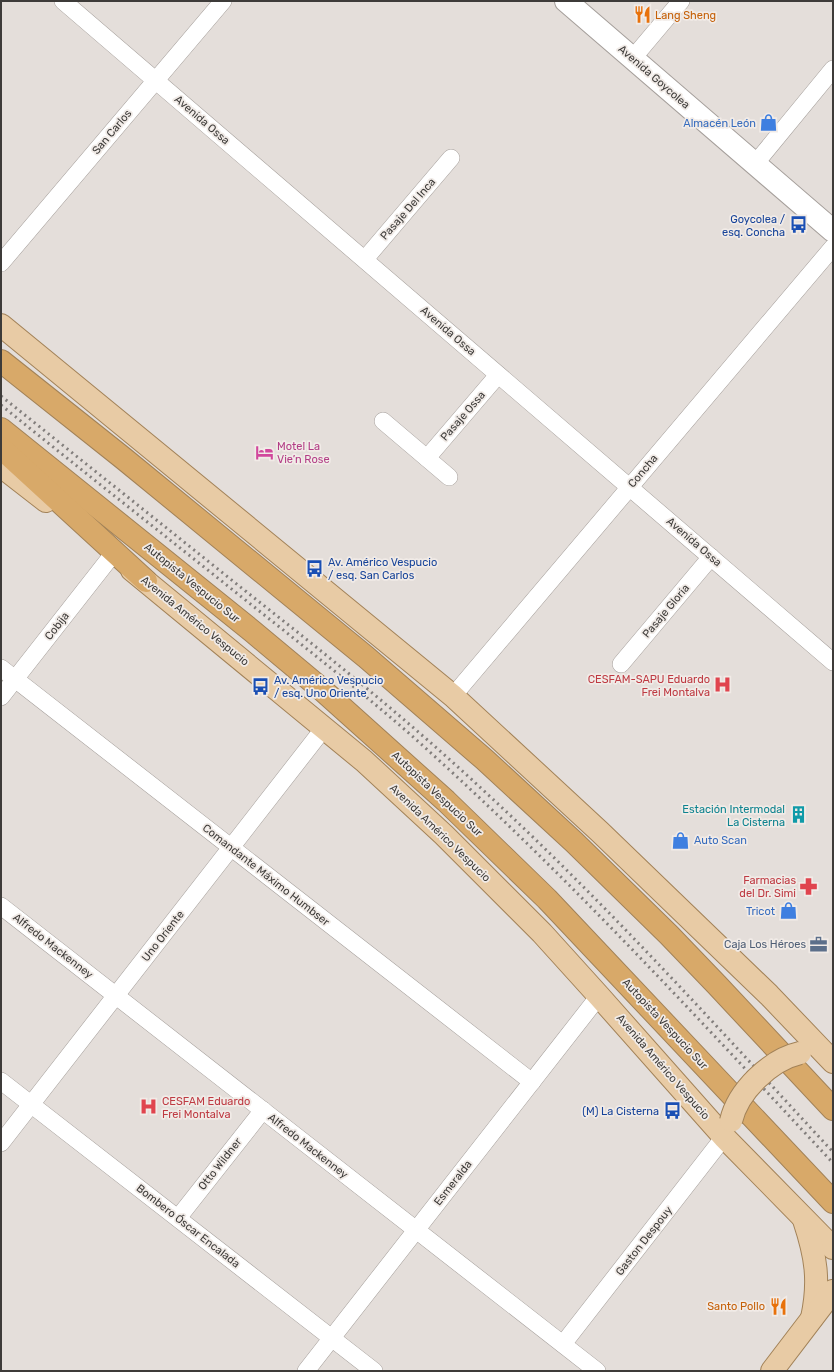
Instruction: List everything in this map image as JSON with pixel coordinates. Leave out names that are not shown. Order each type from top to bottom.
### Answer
[{"type":"highway","points":[[1,361],[123,458],[366,657],[484,759],[574,842],[669,935],[833,1109]]},
{"type":"highway","name":"Autopista Vespucio Sur","points":[[1,430],[252,631],[319,687],[451,806],[547,899],[833,1202]]},
{"type":"highway","points":[[1,448],[146,581]]},
{"type":"main road","points":[[1,325],[453,696],[600,832],[769,995],[831,1059]]},
{"type":"main road","name":"Avenida Américo Vespucio","points":[[1,466],[113,554],[324,728],[393,787],[444,834],[542,934],[833,1248]]},
{"type":"main road","points":[[728,1134],[739,1100],[749,1088],[776,1063],[792,1055],[800,1053],[813,1053],[831,1059]]},
{"type":"main road","points":[[803,1217],[817,1270],[816,1295],[812,1318]]},
{"type":"main road","points":[[772,1371],[833,1291]]},
{"type":"street","name":"Avenida Ossa","points":[[63,1],[833,662]]},
{"type":"street","name":"San Carlos","points":[[1,263],[224,1]]},
{"type":"street","name":"Avenida Goycolea","points":[[566,1],[833,231]]},
{"type":"street","points":[[633,58],[681,1]]},
{"type":"street","points":[[756,164],[833,69]]},
{"type":"street","name":"Pasaje Del Inca","points":[[365,260],[451,158]]},
{"type":"street","name":"Concha","points":[[453,696],[833,247]]},
{"type":"street","name":"Pasaje Ossa","points":[[427,458],[498,374]]},
{"type":"street","points":[[384,421],[449,477]]},
{"type":"street","name":"Cobija","points":[[1,698],[113,554]]},
{"type":"street","name":"Pasaje Gloria","points":[[621,664],[711,557]]},
{"type":"street","name":"Comandante Máximo Humbser","points":[[1,668],[532,1082]]},
{"type":"street","name":"Uno Oriente","points":[[1,1143],[324,728]]},
{"type":"street","name":"Alfredo Mackenney","points":[[1,906],[597,1371]]},
{"type":"street","name":"Esmeralda","points":[[306,1371],[599,996]]},
{"type":"street","name":"Bombero Óscar Encalada","points":[[1,1081],[374,1371]]},
{"type":"street","name":"Otto Wildner","points":[[178,1218],[263,1110]]},
{"type":"street","name":"Gaston Despouy","points":[[563,1344],[728,1134]]},
{"type":"railway","points":[[1,396],[341,667],[399,715],[483,790],[529,833],[618,922],[705,1013],[833,1152]]},
{"type":"railway","points":[[1,405],[355,688],[403,728],[460,779],[623,940],[833,1163]]},
{"type":"place","name":"Lang Sheng","points":[[642,15]]},
{"type":"place","name":"Almacén León","points":[[769,123]]},
{"type":"place","name":"Goycolea / esq. Concha","points":[[798,225]]},
{"type":"place","name":"Motel La Vie’n Rose","points":[[264,452]]},
{"type":"place","name":"Av. Américo Vespucio / esq. San Carlos","points":[[315,568]]},
{"type":"place","name":"CESFAM-SAPU Eduardo Frei Montalva","points":[[723,685]]},
{"type":"place","name":"Av. Américo Vespucio / esq. Uno Oriente","points":[[261,686]]},
{"type":"place","name":"Estación Intermodal La Cisterna","points":[[798,815]]},
{"type":"place","name":"Auto Scan","points":[[681,840]]},
{"type":"place","name":"Farmacias del Dr. Simi","points":[[809,886]]},
{"type":"place","name":"Tricot","points":[[788,911]]},
{"type":"place","name":"Caja Los Héroes","points":[[819,944]]},
{"type":"place","name":"CESFAM Eduardo Frei Montalva","points":[[149,1107]]},
{"type":"place","name":"(M) La Cisterna","points":[[672,1111]]},
{"type":"place","name":"Santo Pollo","points":[[778,1306]]}]
